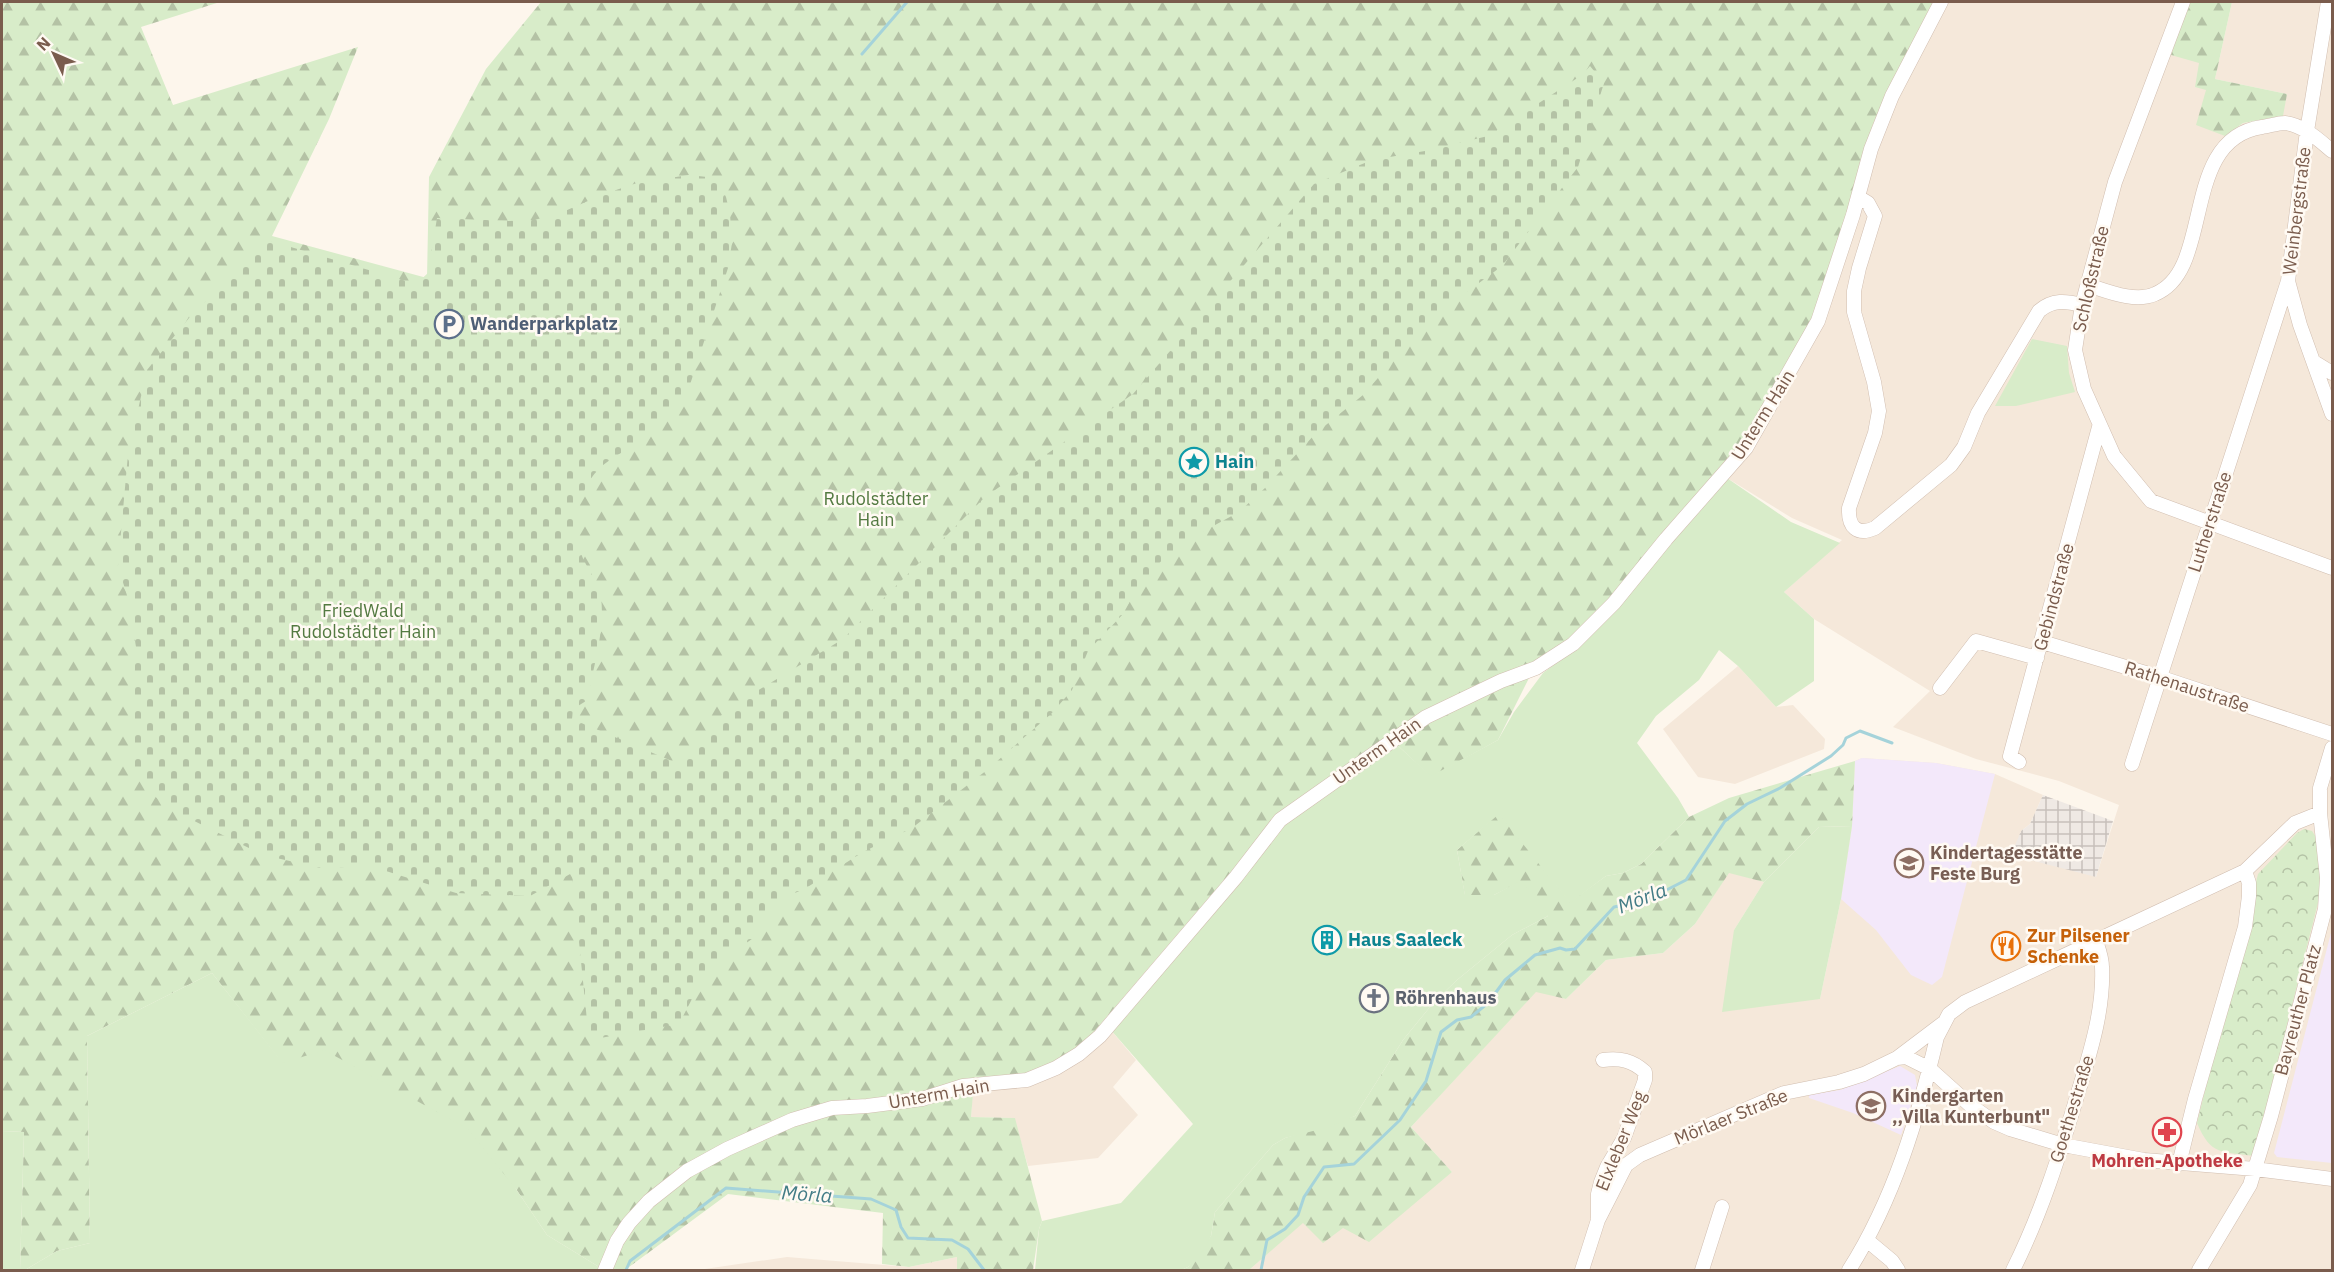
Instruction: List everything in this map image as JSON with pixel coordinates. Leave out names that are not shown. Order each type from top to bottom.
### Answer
[{"type":"street","name":"Unterm Hain","points":[[605,1270],[617,1241],[649,1201],[687,1171],[727,1149],[792,1120],[832,1108],[922,1099],[963,1086],[1027,1080],[1056,1068],[1079,1054],[1100,1036],[1236,877],[1280,820],[1426,717],[1502,681],[1536,668],[1573,644],[1614,603],[1666,539],[1746,448],[1818,321],[1871,149],[1892,96],[1941,2]]},
{"type":"street","name":"Schloßstraße","points":[[2183,2],[2115,182],[2082,305],[2075,350],[2084,389],[2099,427],[2114,456],[2151,501],[2332,568]]},
{"type":"street","name":"Weinbergstraße","points":[[2328,2],[2307,131],[2288,281],[2300,325],[2332,414]]},
{"type":"street","points":[[2088,285],[2123,295],[2152,296],[2172,284],[2187,255],[2214,164],[2230,141],[2248,129],[2286,123],[2307,131],[2332,151]]},
{"type":"street","points":[[1858,197],[1868,203],[1875,216],[1859,268],[1854,291],[1854,312],[1874,382],[1879,411],[1875,433],[1849,508],[1852,526],[1857,530],[1866,532],[1875,528],[1951,465],[1964,447],[1978,413],[2039,311],[2050,303],[2060,301],[2082,305]]},
{"type":"street","name":"Lutherstraße","points":[[2132,764],[2288,281]]},
{"type":"street","points":[[2314,362],[2332,373]]},
{"type":"street","name":"Gebindstraße","points":[[2019,762],[2010,756],[2091,464],[2099,427]]},
{"type":"street","points":[[2091,464],[2114,456]]},
{"type":"street","points":[[1940,688],[1973,637],[2037,658]]},
{"type":"street","name":"Rathenaustraße","points":[[2042,642],[2159,677],[2332,734]]},
{"type":"street","name":"Bayreuther Platz","points":[[2199,1270],[2242,1202],[2255,1169],[2325,909],[2330,878],[2320,813],[2320,788],[2332,748]]},
{"type":"street","points":[[1850,1270],[1868,1241],[1909,1145],[1937,1037],[1944,1023],[1956,1008],[2022,974],[2244,872],[2295,824],[2320,813]]},
{"type":"street","points":[[2180,1164],[2195,1099],[2245,927],[2249,883],[2244,872]]},
{"type":"street","name":"Goethestraße","points":[[2013,1270],[2028,1239],[2062,1145],[2093,1043],[2101,993],[2101,954],[2096,941]]},
{"type":"street","name":"Mörlaer Straße","points":[[1598,1220],[1626,1165],[1640,1155],[1784,1093],[1839,1082],[1864,1074],[1897,1058],[1944,1023]]},
{"type":"street","points":[[1897,1058],[1912,1059],[1930,1069],[1970,1105],[1994,1122],[2062,1145],[2105,1154],[2180,1164],[2255,1169],[2332,1179]]},
{"type":"street","name":"Elxleber Weg","points":[[1598,1220],[1598,1194],[1601,1182],[1624,1138],[1645,1080],[1645,1072],[1629,1061],[1603,1060]]},
{"type":"street","points":[[1702,1270],[1721,1215]]},
{"type":"street","points":[[1582,1270],[1598,1220]]},
{"type":"street","points":[[1868,1241],[1892,1261],[1898,1270]]},
{"type":"shaded area","points":[[1944,2],[2188,2],[2206,90],[2225,136],[2243,123],[2282,116],[2287,94],[2215,79],[2232,2],[2332,2],[2332,1270],[1249,1270],[1303,1222],[1343,1228],[1452,1172],[1411,1127],[1536,991],[1566,999],[1606,960],[1663,953],[1695,924],[1729,872],[1764,882],[1734,930],[1820,999],[1841,899],[1852,826],[1855,761],[1862,758],[1936,763],[1995,774],[2043,795],[2030,824],[2021,831],[2096,877],[2119,805],[2059,781],[1976,759],[1893,727],[1930,691],[1814,619],[1784,592],[1842,540],[1792,518],[1727,478],[1746,455],[1888,116]]},
{"type":"shaded area","points":[[1738,666],[1776,707],[1793,705],[1825,739],[1824,749],[1735,784],[1698,777],[1663,729]]},
{"type":"shaded area","name":"Kindertagesstätte Feste Burg","points":[[1862,758],[1936,763],[1995,774],[1942,977],[1932,985],[1911,975],[1876,930],[1841,899],[1852,826],[1855,761]]},
{"type":"shaded area","points":[[2043,795],[2113,821],[2096,877],[2011,855],[2021,831],[2030,824]]},
{"type":"shaded area","points":[[2332,929],[2332,1163],[2277,1157],[2274,1153]]},
{"type":"shaded area","points":[[1110,1029],[1136,1060],[1113,1087],[1138,1115],[1098,1158],[1028,1166],[1014,1118],[971,1117],[973,1089]]},
{"type":"shaded area","name":"Kindergarten ,,Villa Kunterbunt\"","points":[[1900,1066],[1915,1075],[1917,1086],[1901,1135],[1853,1113],[1809,1098],[1809,1095],[1840,1090]]},
{"type":"shaded area","points":[[787,1257],[909,1267],[957,1257],[957,1270],[698,1270]]},
{"type":"green space","name":"Rudolstädter Hain","points":[[2,2],[220,2],[141,27],[173,105],[358,47],[329,119],[272,236],[427,278],[429,177],[486,69],[541,2],[1937,2],[1873,124],[1824,293],[1808,332],[1740,452],[1595,617],[1531,674],[1498,740],[1431,777],[1391,739],[1248,852],[1080,1048],[1041,1072],[974,1083],[971,1117],[1015,1118],[1042,1221],[1033,1270],[957,1270],[957,1257],[909,1267],[882,1264],[883,1213],[728,1194],[625,1270],[604,1270],[547,1235],[516,1189],[283,1064],[212,973],[87,1036],[90,1243],[57,1251],[25,1270],[20,1270],[24,1132],[2,1131]]},
{"type":"green space","points":[[2188,2],[2232,2],[2215,79],[2287,94],[2283,116],[2243,123],[2225,136],[2196,125],[2206,90],[2195,87],[2199,63],[2171,55]]},
{"type":"green space","name":"FriedWald Rudolstädter Hain","points":[[1590,66],[1604,83],[1578,167],[1502,266],[1429,320],[1363,395],[1316,433],[1265,488],[1239,512],[1182,543],[1162,560],[1134,594],[1123,614],[1088,651],[1072,690],[1052,713],[987,770],[912,828],[863,852],[806,888],[786,897],[759,925],[752,939],[707,970],[679,1024],[589,1040],[572,873],[530,896],[456,893],[370,866],[321,868],[263,855],[170,809],[144,787],[133,763],[130,721],[136,647],[129,602],[118,566],[128,454],[147,370],[189,318],[267,240],[416,284],[428,273],[437,218],[534,220],[558,214],[604,194],[637,183],[689,175],[707,177],[719,183],[726,197],[730,214],[732,243],[728,268],[684,403],[647,437],[598,470],[586,487],[577,517],[579,547],[599,590],[602,621],[586,701],[573,709],[572,719],[679,764],[727,709],[843,639],[985,497],[1133,394],[1314,184],[1372,160],[1425,151],[1488,136],[1582,75]]},
{"type":"green space","points":[[2032,339],[2067,346],[2069,373],[2075,392],[2016,406],[1995,406]]},
{"type":"green space","points":[[1727,478],[1791,522],[1840,543],[1784,592],[1814,619],[1814,681],[1776,707],[1738,666],[1719,650],[1699,680],[1656,716],[1637,743],[1678,798],[1689,817],[1641,864],[1623,873],[1606,876],[1570,903],[1499,814],[1457,850],[1465,895],[1494,895],[1520,881],[1544,904],[1548,916],[1512,935],[1434,1002],[1403,1040],[1355,1116],[1329,1127],[1285,1138],[1273,1145],[1215,1212],[1211,1236],[1205,1248],[1188,1267],[1181,1270],[1035,1270],[1039,1229],[1042,1221],[1121,1203],[1193,1124],[1110,1029],[1284,824],[1396,744],[1431,776],[1498,740],[1514,712],[1543,673],[1580,645]]},
{"type":"green space","points":[[1855,761],[1852,826],[1819,827],[1764,882],[1729,873],[1695,924],[1663,953],[1606,960],[1566,999],[1536,992],[1411,1127],[1452,1172],[1369,1242],[1343,1228],[1323,1243],[1303,1223],[1249,1270],[1181,1270],[1188,1267],[1211,1236],[1215,1212],[1273,1145],[1285,1138],[1355,1116],[1403,1040],[1434,1002],[1512,935],[1548,916],[1520,882],[1494,895],[1465,896],[1457,850],[1499,813],[1570,902],[1606,876],[1623,873],[1641,864],[1689,817],[1729,798]]},
{"type":"green space","points":[[1852,826],[1841,899],[1820,999],[1722,1012],[1734,930],[1764,882],[1819,827]]},
{"type":"green space","points":[[2304,829],[2312,831],[2316,837],[2323,883],[2254,1156],[2225,1152],[2212,1147],[2197,1123],[2258,874],[2297,833]]},
{"type":"green space","points":[[212,973],[283,1063],[324,1050],[468,1129],[516,1189],[547,1235],[604,1270],[25,1270],[57,1251],[90,1243],[87,1036]]},
{"type":"green space","points":[[2,1131],[24,1132],[20,1270],[2,1270]]},
{"type":"waterway","points":[[862,54],[907,2]]},
{"type":"waterway","name":"Mörla","points":[[1261,1270],[1267,1240],[1285,1229],[1298,1215],[1304,1197],[1324,1167],[1354,1164],[1400,1120],[1426,1081],[1441,1032],[1457,1020],[1471,1017],[1488,1003],[1505,980],[1535,955],[1560,948],[1575,949],[1614,907],[1647,900],[1686,880],[1725,821],[1747,804],[1780,788],[1831,756],[1843,745],[1846,738],[1860,731],[1892,743]]},
{"type":"waterway","name":"Mörla","points":[[626,1270],[630,1261],[726,1188],[871,1199],[896,1210],[901,1227],[908,1238],[952,1240],[968,1249],[984,1270]]},
{"type":"place","name":"Wanderparkplatz","points":[[449,324]]},
{"type":"place","name":"Hain","points":[[1194,462]]},
{"type":"place","name":"Kindertagesstätte Feste Burg","points":[[1909,863]]},
{"type":"place","name":"Haus Saaleck","points":[[1327,940]]},
{"type":"place","name":"Zur Pilsener Schenke","points":[[2006,946]]},
{"type":"place","name":"Röhrenhaus","points":[[1374,998]]},
{"type":"place","name":"Kindergarten ,,Villa Kunterbunt\"","points":[[1871,1106]]},
{"type":"place","name":"Mohren-Apotheke","points":[[2167,1132]]}]
